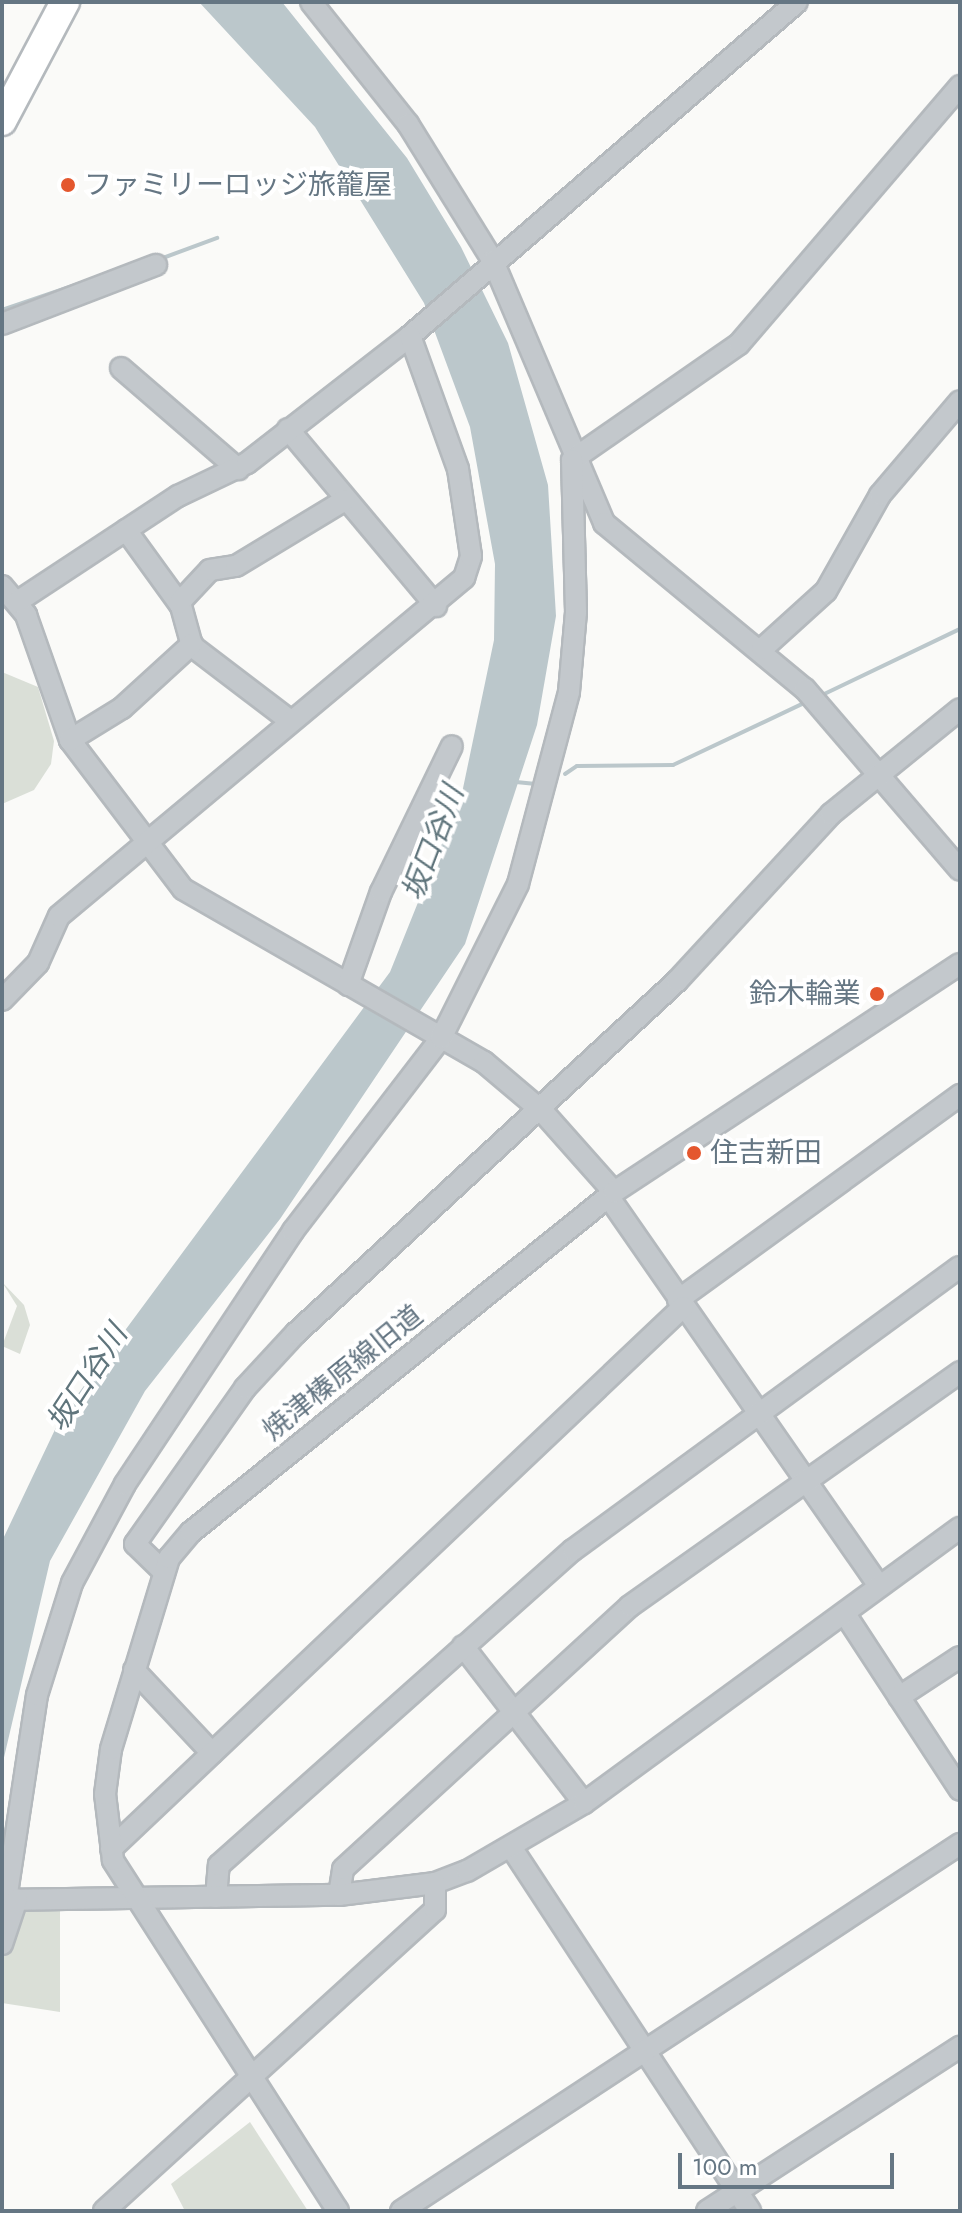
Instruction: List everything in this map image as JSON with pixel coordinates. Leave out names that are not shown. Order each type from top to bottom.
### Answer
[{"type":"highway","points":[[2,121],[65,2]]},
{"type":"street","points":[[311,2],[408,124],[490,264],[572,460],[604,523],[762,649],[805,689],[960,870]]},
{"type":"street","points":[[17,602],[178,496],[238,469],[410,336],[797,2]]},
{"type":"street","points":[[572,460],[739,344],[960,86]]},
{"type":"street","points":[[2,324],[156,265]]},
{"type":"street","points":[[2,1000],[38,963],[59,916],[150,845],[289,720],[436,606],[464,578],[471,556],[452,444],[410,336]]},
{"type":"street","points":[[121,368],[238,469]]},
{"type":"street","points":[[762,649],[826,591],[880,495],[960,401]]},
{"type":"street","points":[[288,429],[436,606]]},
{"type":"street","points":[[2,1944],[37,1695],[72,1583],[125,1484],[293,1231],[441,1038],[518,884],[548,785],[576,612],[572,460]]},
{"type":"street","points":[[179,603],[210,570],[236,566],[345,500]]},
{"type":"street","points":[[126,530],[179,603],[192,644],[289,720]]},
{"type":"street","points":[[2,586],[17,602],[70,740],[198,903],[441,1038],[542,1111],[611,1194],[681,1303],[764,1414],[879,1586]]},
{"type":"street","points":[[70,740],[122,708],[192,644]]},
{"type":"street","points":[[163,1571],[135,1544],[245,1388],[397,1237],[542,1111],[877,773],[960,709]]},
{"type":"street","points":[[351,987],[381,892],[452,746]]},
{"type":"street","name":"焼津榛原線旧道","points":[[338,2211],[134,1897],[111,1849],[107,1770],[163,1571],[191,1532],[611,1194],[960,964]]},
{"type":"street","points":[[111,1849],[681,1303],[960,1095]]},
{"type":"street","points":[[216,1897],[219,1865],[573,1550],[764,1414],[960,1267]]},
{"type":"street","points":[[339,1895],[343,1869],[630,1606],[960,1372]]},
{"type":"street","points":[[8,1900],[339,1895],[435,1883],[513,1850],[584,1803],[960,1528]]},
{"type":"street","points":[[845,1614],[960,1790]]},
{"type":"street","points":[[463,1646],[517,1712],[584,1803]]},
{"type":"street","points":[[899,1697],[960,1657]]},
{"type":"street","points":[[134,1670],[212,1753]]},
{"type":"street","points":[[401,2211],[960,1844]]},
{"type":"street","points":[[513,1850],[750,2211]]},
{"type":"street","points":[[104,2211],[435,1910],[435,1883]]},
{"type":"street","points":[[707,2211],[960,2047]]},
{"type":"shaded area","points":[[199,2],[282,2],[407,158],[461,247],[508,343],[548,485],[556,616],[537,725],[465,944],[280,1219],[145,1391],[50,1561],[2,1766],[2,1541],[61,1417],[390,972],[462,793],[494,640],[495,564],[470,427],[424,303],[315,127]]},
{"type":"shaded area","points":[[2,672],[38,687],[54,741],[51,764],[34,790],[2,804]]},
{"type":"shaded area","points":[[2,1282],[24,1305],[30,1325],[20,1354],[2,1346],[17,1306]]},
{"type":"shaded area","points":[[19,1909],[60,1911],[60,2012],[2,2003],[2,1959]]},
{"type":"shaded area","points":[[250,2122],[308,2211],[185,2211],[171,2184]]},
{"type":"waterway","points":[[334,175],[354,184]]},
{"type":"waterway","points":[[160,259],[217,238]]},
{"type":"waterway","points":[[2,310],[87,281]]},
{"type":"waterway","points":[[818,697],[960,629]]},
{"type":"waterway","points":[[565,774],[577,766],[673,765],[806,702]]},
{"type":"waterway","points":[[516,782],[536,784]]},
{"type":"place","name":"ファミリーロッジ旅籠屋","points":[[68,185]]},
{"type":"place","name":"鈴木輪業","points":[[877,994]]},
{"type":"place","name":"住吉新田","points":[[694,1153]]},
{"type":"water label","name":"坂口谷川","points":[[433,843]]},
{"type":"water label","name":"坂口谷川","points":[[87,1378]]}]
